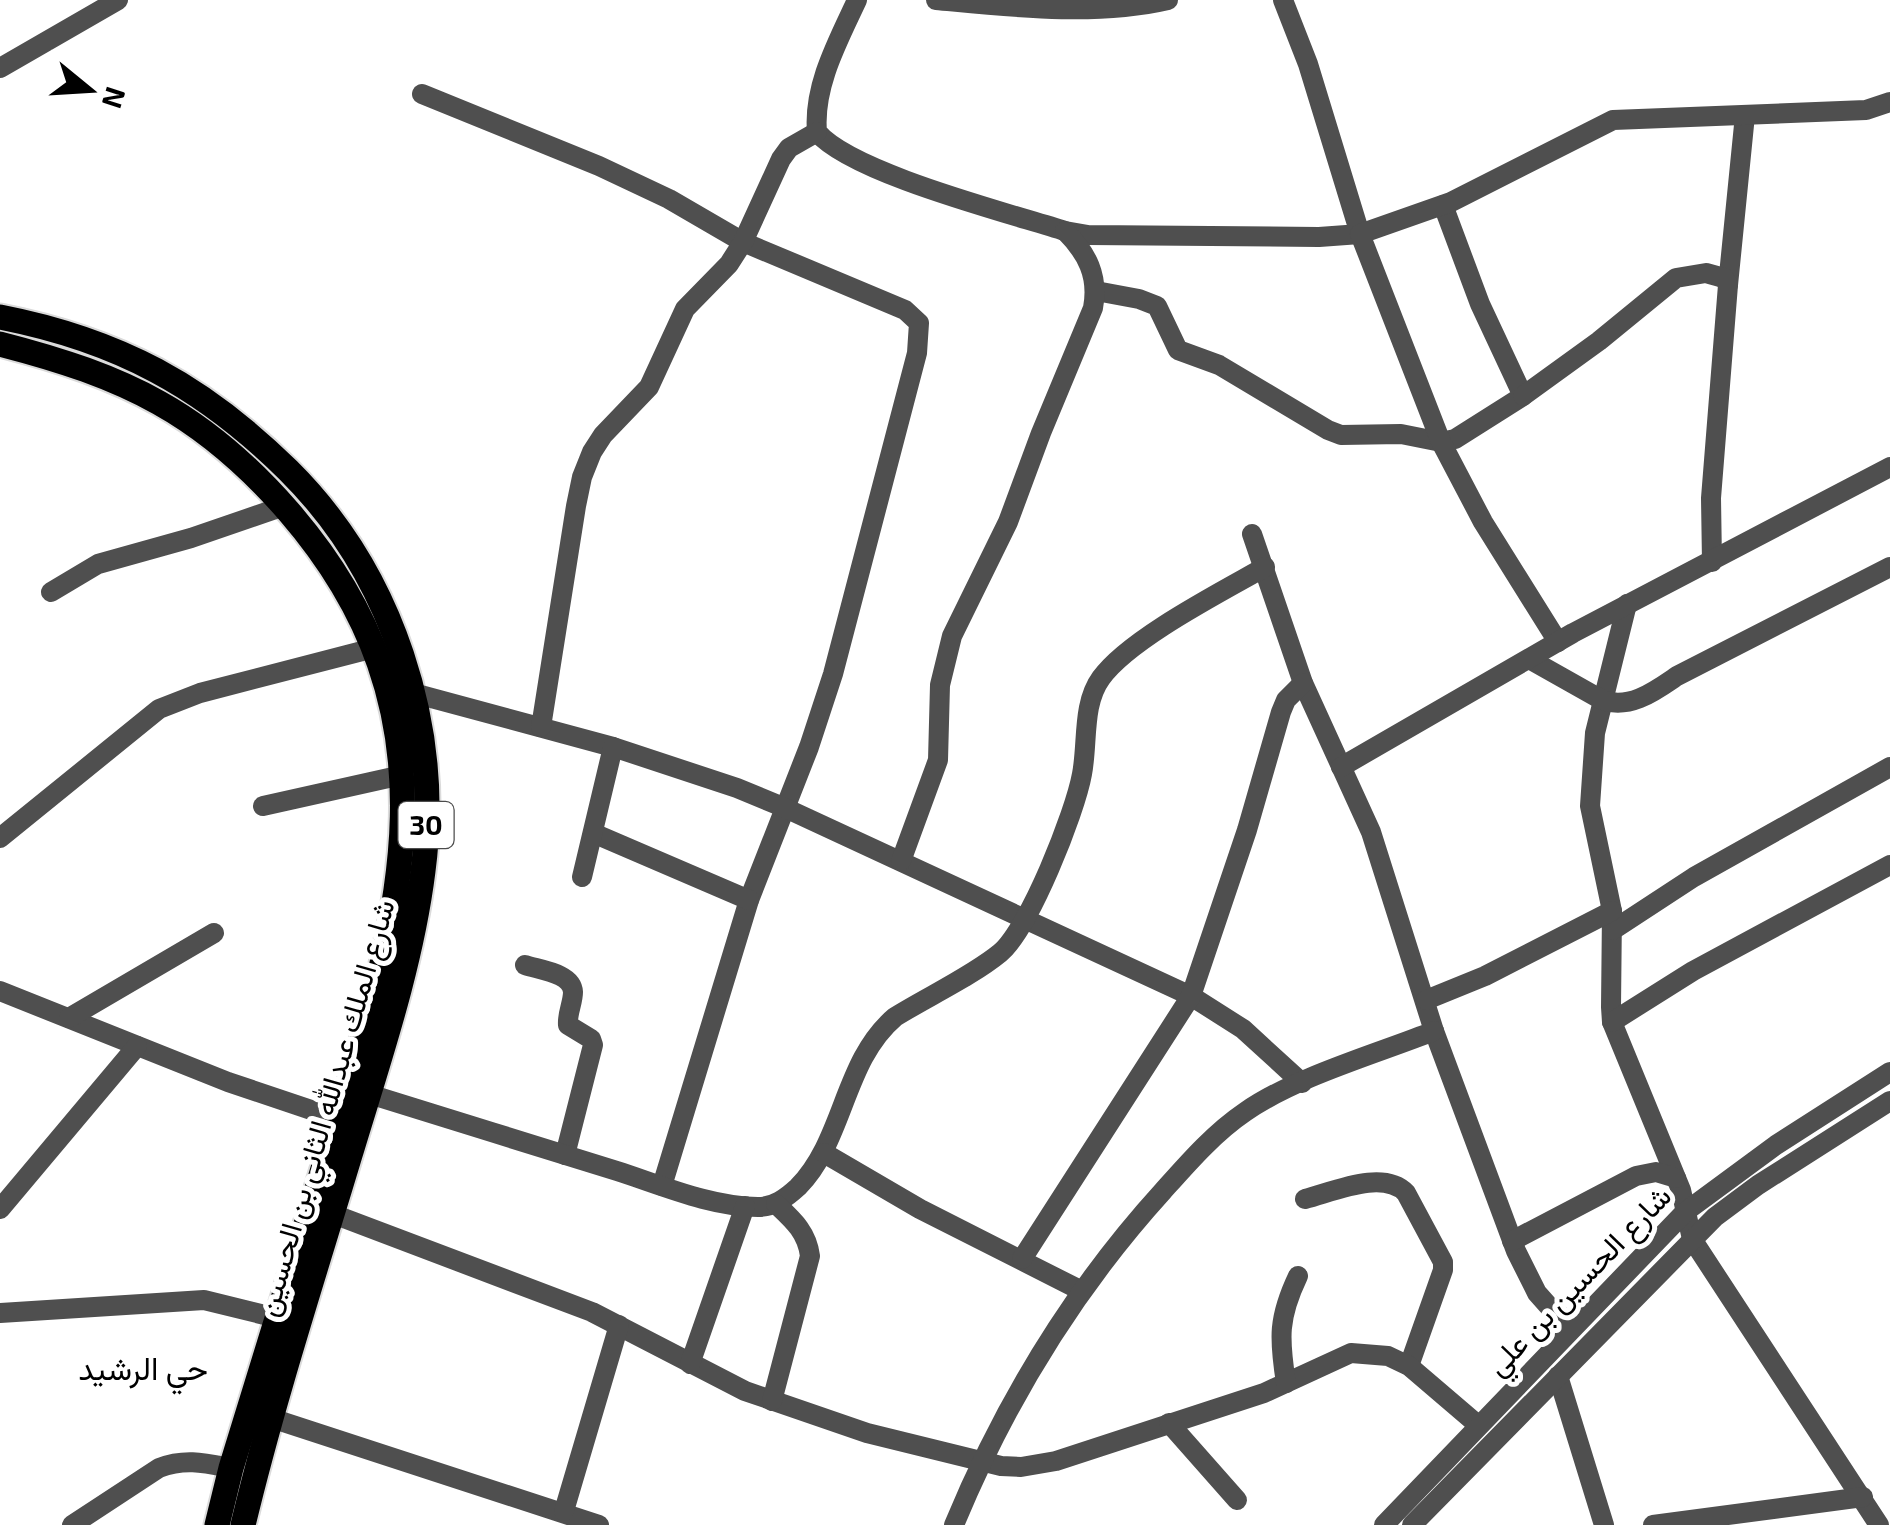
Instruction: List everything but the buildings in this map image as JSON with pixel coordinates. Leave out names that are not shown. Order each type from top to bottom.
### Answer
[{"type":"main road","name":"شارع الملك عبدالله الثاني بن الحسين","points":[[0,318],[78,337],[144,362],[208,400],[299,481],[354,551],[396,637],[421,735],[426,836],[416,913],[377,1026],[338,1119],[217,1525]]},
{"type":"main road","name":"شارع الملك عبدالله الثاني بن الحسين","points":[[0,344],[125,384],[169,406],[233,454],[284,506],[345,588],[374,648],[392,711],[402,775],[404,834],[369,1094],[271,1418],[243,1525]]},
{"type":"street","points":[[0,68],[118,0]]},
{"type":"street","points":[[817,132],[818,102],[826,74],[857,0]]},
{"type":"street","points":[[936,0],[1124,6],[1168,0]]},
{"type":"street","points":[[1283,0],[1308,64],[1360,234],[1442,442],[1483,522],[1558,642]]},
{"type":"street","points":[[422,94],[635,183],[743,242],[905,310],[914,316],[920,334],[833,674],[749,900],[662,1186]]},
{"type":"street","points":[[817,132],[840,152],[879,169],[1065,231],[1111,235],[1319,236],[1360,234],[1443,205],[1614,120],[1866,110],[1890,102]]},
{"type":"street","points":[[1712,562],[1711,498],[1745,114]]},
{"type":"street","points":[[541,727],[576,506],[592,452],[603,435],[650,387],[685,309],[729,264],[781,159],[789,148],[817,132]]},
{"type":"street","points":[[1443,205],[1480,304],[1523,396]]},
{"type":"street","points":[[900,860],[938,760],[940,685],[952,636],[1008,522],[1040,432],[1093,308],[1096,291],[1090,263],[1065,231]]},
{"type":"street","points":[[1096,291],[1157,306],[1178,350],[1219,365],[1328,430],[1357,436],[1401,434],[1442,442],[1455,439],[1523,396],[1599,342],[1676,278],[1718,274],[1728,285]]},
{"type":"street","points":[[1341,767],[1627,604],[1890,467]]},
{"type":"street","points":[[51,592],[98,564],[284,506]]},
{"type":"street","points":[[1252,534],[1303,682],[1371,832],[1434,1031],[1512,1241],[1537,1294],[1552,1311],[1576,1325]]},
{"type":"street","points":[[1531,660],[1613,704],[1650,694],[1677,676],[1890,566]]},
{"type":"street","points":[[369,1094],[662,1186],[745,1206],[776,1204],[801,1184],[824,1153],[857,1070],[880,1030],[1001,953],[1024,918],[1073,810],[1082,773],[1089,709],[1099,680],[1126,652],[1265,567]]},
{"type":"street","points":[[1627,604],[1595,733],[1590,806],[1613,921],[1609,978],[1612,1022],[1676,1178],[1692,1239],[1876,1512]]},
{"type":"street","points":[[0,838],[159,709],[200,693],[374,648]]},
{"type":"street","points":[[1022,1260],[1191,996],[1247,830],[1281,712],[1286,700],[1303,682]]},
{"type":"street","points":[[413,693],[613,748],[783,807],[1191,996],[1243,1029],[1302,1083]]},
{"type":"street","points":[[582,877],[613,748]]},
{"type":"street","points":[[1426,1000],[1613,921],[1890,767]]},
{"type":"street","points":[[263,806],[402,775]]},
{"type":"street","points":[[593,833],[749,900]]},
{"type":"street","points":[[1612,1022],[1693,972],[1890,865]]},
{"type":"street","points":[[69,1018],[214,933]]},
{"type":"street","points":[[525,966],[570,983],[573,989],[568,1025],[593,1044],[564,1155]]},
{"type":"street","points":[[0,991],[268,1097],[338,1119]]},
{"type":"street","points":[[954,1525],[981,1460],[1025,1376],[1080,1290],[1136,1220],[1217,1135],[1246,1110],[1302,1083],[1434,1031]]},
{"type":"street","points":[[0,1209],[137,1046]]},
{"type":"street","name":"شارع الحسين بن علي","points":[[1384,1525],[1685,1212],[1776,1145],[1890,1072]]},
{"type":"street","name":"شارع الحسين بن علي","points":[[1412,1525],[1692,1239],[1758,1184],[1890,1101]]},
{"type":"street","points":[[824,1153],[920,1209],[1080,1290]]},
{"type":"street","points":[[1512,1241],[1636,1176],[1656,1172],[1676,1178]]},
{"type":"street","points":[[1304,1199],[1384,1181],[1398,1185],[1406,1194],[1443,1262],[1409,1366]]},
{"type":"street","points":[[772,1401],[810,1256],[802,1230],[776,1204]]},
{"type":"street","points":[[690,1364],[745,1206]]},
{"type":"street","points":[[332,1214],[592,1312],[690,1364],[772,1401],[903,1443],[981,1460],[1021,1467],[1056,1460],[1286,1383],[1352,1353],[1388,1356],[1409,1366],[1478,1425]]},
{"type":"street","points":[[1286,1383],[1279,1335],[1281,1316],[1298,1276]]},
{"type":"street","points":[[0,1313],[204,1300],[277,1318]]},
{"type":"street","points":[[271,1418],[582,1520],[619,1325]]},
{"type":"street","points":[[1558,1376],[1604,1525]]},
{"type":"street","points":[[1169,1424],[1238,1500]]},
{"type":"street","points":[[72,1525],[175,1462],[195,1461],[231,1468]]},
{"type":"street","points":[[1653,1525],[1876,1512]]},
{"type":"district","name":"حي الرشيد","points":[[143,1369]]}]
